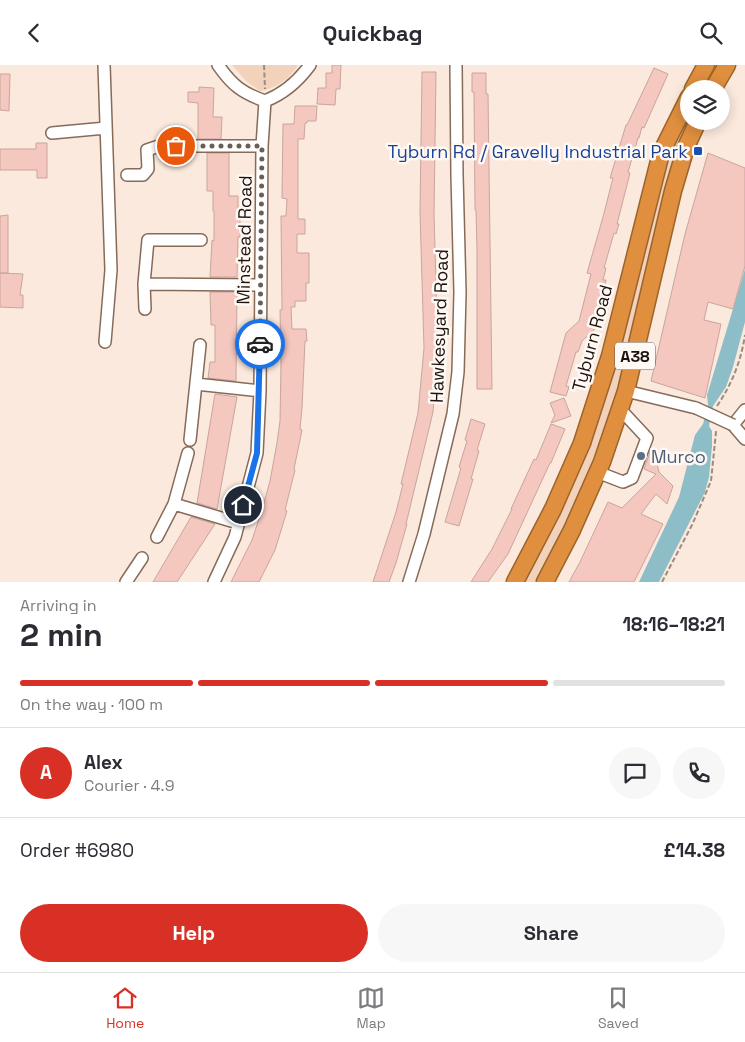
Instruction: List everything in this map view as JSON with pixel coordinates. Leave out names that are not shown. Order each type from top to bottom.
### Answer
[{"type":"highway","points":[[698,80],[706,65]]},
{"type":"highway","points":[[718,80],[727,65]]},
{"type":"highway","name":"Tyburn Road","points":[[515,582],[553,509],[582,443],[610,356],[661,153],[680,115]]},
{"type":"highway","name":"A38","points":[[545,582],[572,530],[597,472],[626,391],[673,191],[686,147],[694,130]]},
{"type":"street","points":[[104,65],[110,270],[105,342]]},
{"type":"street","points":[[218,65],[228,80],[240,90],[265,101],[276,97],[300,78],[310,65]]},
{"type":"street","name":"Hawkesyard Road","points":[[409,582],[424,534],[453,414],[458,372],[460,291],[456,65]]},
{"type":"street","name":"Minstead Road","points":[[214,582],[228,553],[238,523],[257,453],[260,391],[262,146],[265,101]]},
{"type":"street","points":[[52,133],[106,128]]},
{"type":"street","points":[[127,175],[143,175],[148,169],[147,150],[159,146],[262,146]]},
{"type":"street","points":[[145,309],[144,284],[148,240],[201,240]]},
{"type":"street","points":[[144,284],[261,285]]},
{"type":"street","points":[[190,440],[200,345]]},
{"type":"street","points":[[196,385],[260,391]]},
{"type":"street","points":[[626,391],[696,408],[733,425],[745,439]]},
{"type":"street","points":[[597,472],[623,482],[632,478],[647,438],[620,409]]},
{"type":"street","points":[[733,425],[745,410]]},
{"type":"street","points":[[157,537],[174,504],[188,453]]},
{"type":"street","points":[[174,504],[238,523]]},
{"type":"street","points":[[126,582],[142,558]]},
{"type":"path","points":[[264,65],[265,101]]},
{"type":"path","points":[[716,406],[729,389],[745,335]]},
{"type":"path","points":[[662,582],[692,525],[711,481],[716,432],[712,425]]},
{"type":"shaded area","points":[[232,65],[298,65],[291,75],[282,82],[260,91],[246,81]]},
{"type":"shaded area","points":[[683,130],[691,130],[622,391],[600,454],[538,582],[525,582],[558,521],[593,440],[616,364],[663,173]]},
{"type":"water","points":[[745,269],[745,322],[726,387],[713,406],[709,426],[712,431],[712,446],[709,477],[705,492],[659,582],[639,582],[679,497],[695,435],[703,424],[708,405],[707,395]]},
{"type":"building","points":[[332,65],[341,65],[340,89],[336,89],[335,105],[317,104],[318,88],[326,88],[326,73],[332,73]]},
{"type":"building","points":[[654,68],[668,74],[644,128],[642,127],[628,172],[630,173],[617,224],[619,224],[616,234],[614,233],[604,268],[606,268],[603,280],[606,280],[594,326],[596,328],[582,341],[578,352],[576,352],[566,386],[569,387],[566,396],[550,392],[566,333],[579,321],[591,274],[587,273],[613,178],[610,178],[626,125]]},
{"type":"building","points":[[422,72],[436,72],[434,214],[438,353],[433,412],[396,563],[389,582],[373,582],[396,512],[418,413],[424,348],[420,212]]},
{"type":"building","points":[[472,73],[486,73],[486,94],[488,94],[492,389],[477,389],[477,250]]},
{"type":"building","points":[[0,74],[10,74],[9,111],[0,110]]},
{"type":"building","points":[[199,87],[214,88],[213,117],[222,117],[221,139],[198,139],[198,103],[188,102],[188,92],[199,92]]},
{"type":"building","points":[[295,106],[317,106],[316,121],[307,121],[305,123],[304,139],[298,139],[298,219],[305,219],[305,234],[297,234],[297,253],[309,253],[309,283],[306,283],[306,301],[295,301],[295,307],[291,307],[292,329],[306,329],[307,341],[305,341],[300,429],[302,430],[285,510],[287,511],[275,550],[259,582],[231,582],[252,540],[262,510],[270,481],[280,421],[281,216],[286,216],[287,199],[282,198],[283,124],[294,124]]},
{"type":"building","points":[[36,143],[47,143],[47,178],[37,178],[37,170],[0,170],[0,149],[36,149]]},
{"type":"building","points":[[207,153],[229,153],[229,196],[238,196],[238,217],[240,217],[237,277],[210,277],[212,240],[214,241],[214,211],[213,191],[207,191]]},
{"type":"building","points":[[708,153],[745,168],[745,266],[733,309],[708,302],[704,320],[721,324],[705,398],[651,381],[685,234]]},
{"type":"building","points":[[8,215],[8,273],[0,273],[0,216]]},
{"type":"building","points":[[0,273],[23,274],[20,295],[23,295],[23,308],[0,307]]},
{"type":"building","points":[[210,292],[237,292],[236,381],[208,378],[210,362],[215,362],[215,325],[211,325]]},
{"type":"building","points":[[215,394],[237,397],[217,509],[197,503]]},
{"type":"building","points":[[564,398],[571,416],[551,423],[555,415],[550,403]]},
{"type":"building","points":[[471,419],[485,424],[477,450],[479,451],[471,479],[473,479],[459,526],[445,522],[461,468],[459,467]]},
{"type":"building","points":[[551,424],[565,429],[508,554],[488,582],[471,582],[492,549],[534,459],[536,460]]},
{"type":"building","points":[[651,449],[654,450],[659,472],[673,486],[667,504],[656,494],[641,514],[663,524],[634,582],[569,582],[608,502],[622,508],[656,474],[644,469]]},
{"type":"building","points":[[191,517],[215,524],[177,582],[153,582]]},
{"type":"way so far","points":[[176,146],[262,146],[260,344]]},
{"type":"place","name":"Tyburn Rd / Gravelly Industrial Park","points":[[698,151]]},
{"type":"place","name":"Murco","points":[[641,456]]},
{"type":"route","points":[[243,505],[257,453],[260,344]]}]
